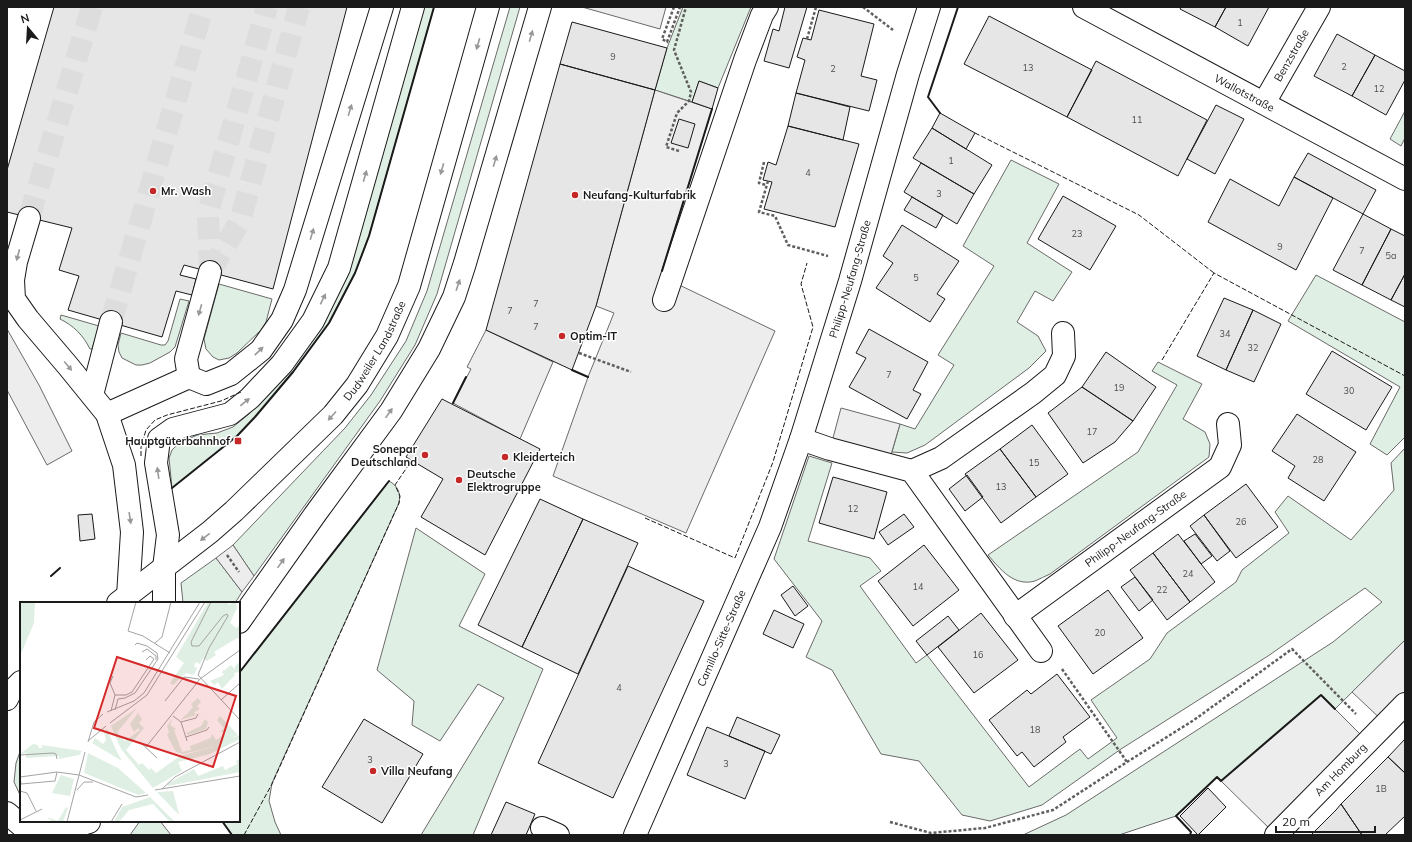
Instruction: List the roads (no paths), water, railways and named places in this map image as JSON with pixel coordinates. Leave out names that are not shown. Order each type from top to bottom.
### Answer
[{"type":"street","points":[[107,414],[189,377],[206,384],[231,374],[261,350],[282,320],[295,290],[382,7]]},
{"type":"street","points":[[164,602],[164,568],[168,535],[156,463],[159,439],[173,428],[230,414],[250,398],[282,364],[312,321],[339,268],[413,7]]},
{"type":"street","name":"Dudweiler Landstraße","points":[[123,599],[210,532],[234,511],[333,415],[357,384],[387,336],[409,286],[488,7]]},
{"type":"street","points":[[240,621],[391,410],[429,350],[454,297],[540,7]]},
{"type":"street","points":[[664,300],[745,60],[762,15],[767,7]]},
{"type":"street","name":"Philipp-Neufang-Straße","points":[[801,439],[855,263],[930,7]]},
{"type":"street","name":"Wallotstraße","points":[[1084,7],[1405,179]]},
{"type":"street","name":"Benzstraße","points":[[1264,103],[1319,7]]},
{"type":"street","points":[[29,218],[16,262],[13,280],[14,298],[28,319],[107,414],[124,465],[132,532],[123,599]]},
{"type":"street","points":[[189,377],[186,359],[210,272]]},
{"type":"street","points":[[92,395],[111,322]]},
{"type":"street","points":[[912,472],[942,458],[1033,393],[1055,375],[1064,356],[1063,332]]},
{"type":"street","name":"Philipp-Neufang-Straße","points":[[1015,616],[1220,467],[1230,445],[1228,424]]},
{"type":"street","points":[[801,439],[830,449],[912,472],[1041,651]]},
{"type":"street","name":"Camillo-Sitte-Straße","points":[[636,835],[770,528],[801,439]]},
{"type":"street","name":"Am Homburg","points":[[1276,835],[1358,750],[1405,704]]},
{"type":"street","points":[[7,813],[22,826],[50,834],[86,826]]},
{"type":"tunnel","points":[[29,218],[92,7]]},
{"type":"tunnel","points":[[111,322],[203,7]]},
{"type":"tunnel","points":[[210,272],[208,212],[267,7]]},
{"type":"tunnel","points":[[210,272],[240,221],[299,7]]},
{"type":"place","name":"Mr. Wash","points":[[153,191]]},
{"type":"place","name":"Neufang-Kulturfabrik","points":[[575,195]]},
{"type":"place","name":"Optim-IT","points":[[562,336]]},
{"type":"place","name":"Hauptgüterbahnhof","points":[[238,441]]},
{"type":"place","name":"Sonepar Deutschland","points":[[425,455]]},
{"type":"place","name":"Kleiderteich","points":[[505,457]]},
{"type":"place","name":"Deutsche Elektrogruppe","points":[[459,480]]},
{"type":"place","name":"Villa Neufang","points":[[373,771]]}]
